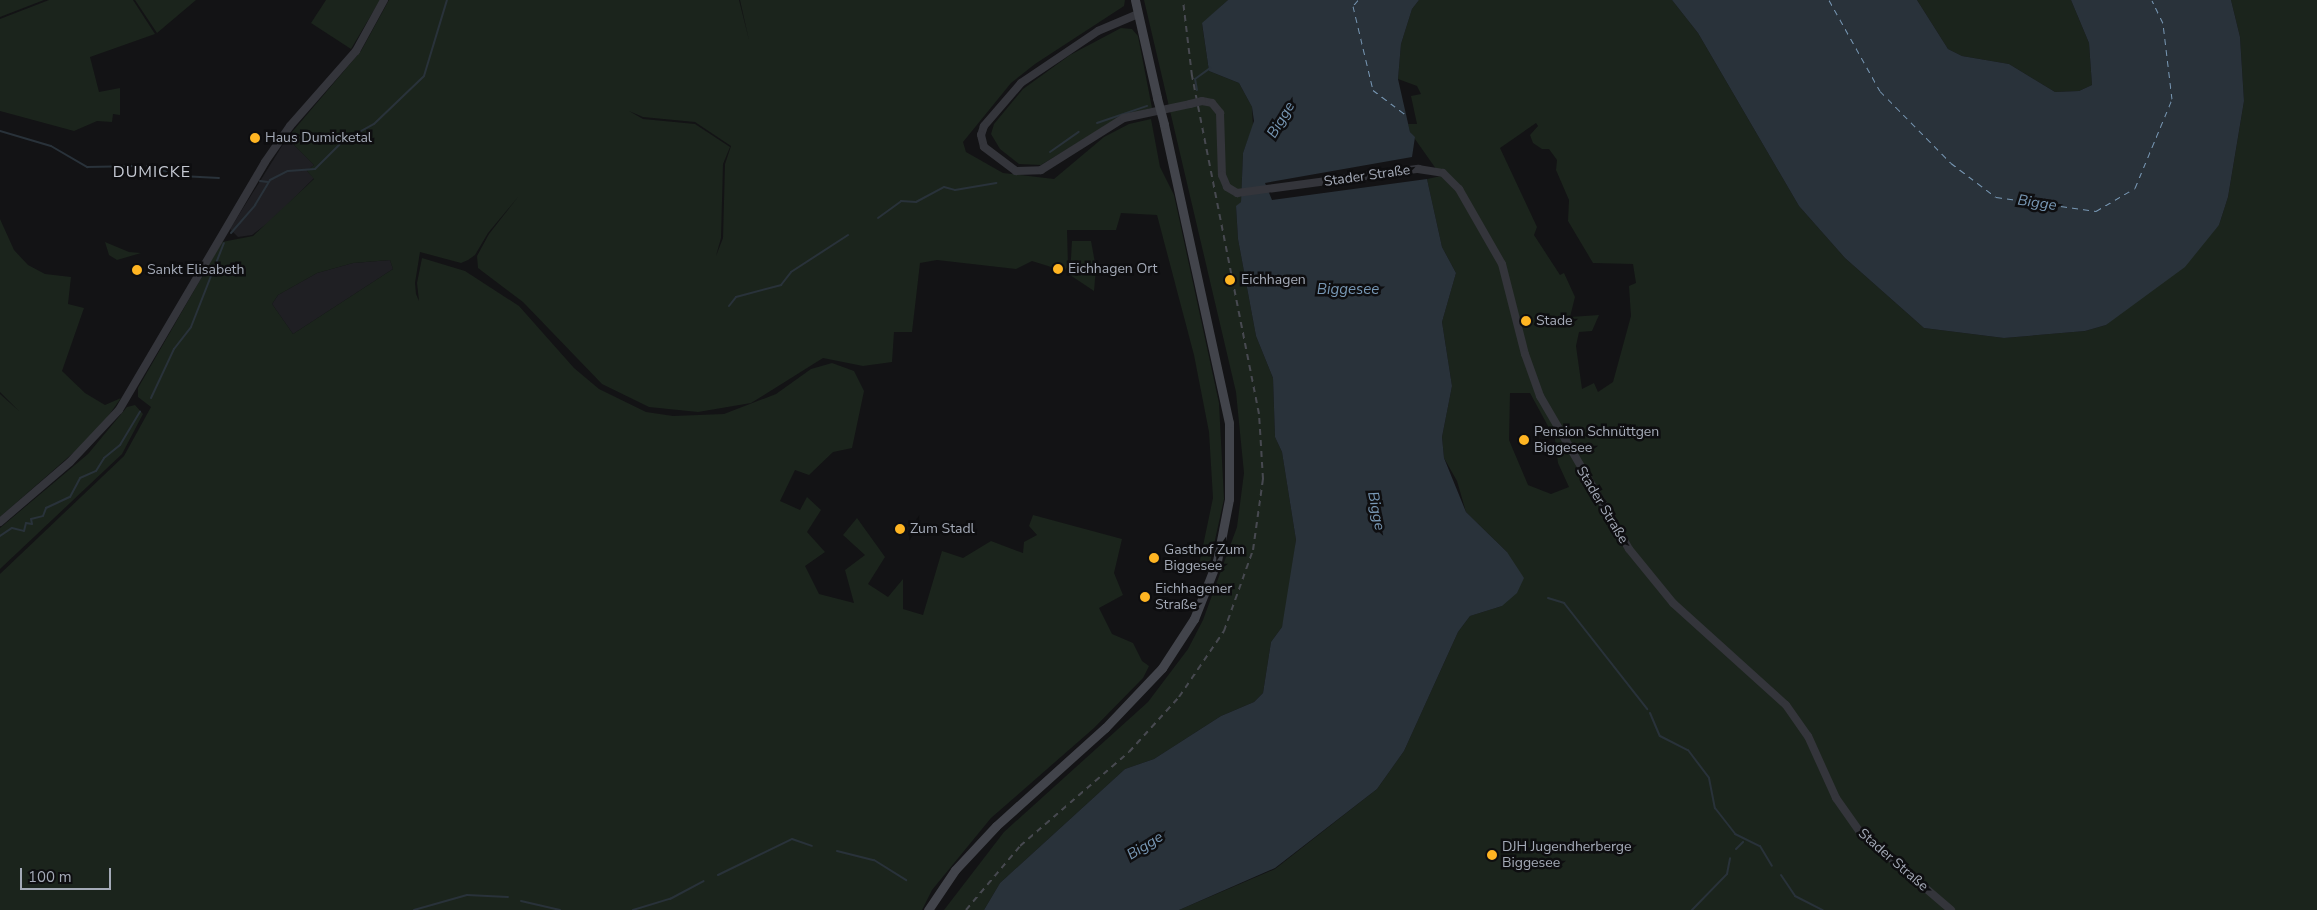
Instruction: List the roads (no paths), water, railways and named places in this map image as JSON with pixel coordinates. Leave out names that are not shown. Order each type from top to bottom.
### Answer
[{"type":"main road","points":[[928,910],[955,870],[996,826],[1149,684],[1191,624],[1217,561],[1230,499],[1229,423],[1135,0]]},
{"type":"street","points":[[0,522],[70,462],[119,410],[265,162],[290,126],[356,51],[384,0]]},
{"type":"street","name":"Stader Straße","points":[[1138,14],[1098,31],[1020,83],[984,126],[981,135],[984,146],[1016,171],[1040,170],[1124,118],[1202,101],[1212,103],[1220,113],[1222,175],[1227,188],[1236,193],[1418,169],[1443,173],[1459,189],[1502,264],[1525,354],[1540,396],[1629,549],[1673,603],[1786,705],[1808,736],[1836,798],[1860,832],[1952,910]]},
{"type":"water","name":"Biggesee","points":[[1228,0],[1419,0],[1412,9],[1401,44],[1398,79],[1410,132],[1415,137],[1412,157],[1265,183],[1272,200],[1427,179],[1442,247],[1456,273],[1442,322],[1452,386],[1442,437],[1444,458],[1466,512],[1507,552],[1524,578],[1517,593],[1502,606],[1470,616],[1458,632],[1404,751],[1377,789],[1275,868],[1179,910],[984,910],[1000,883],[1125,769],[1154,759],[1221,716],[1254,702],[1263,693],[1271,642],[1282,627],[1296,540],[1282,452],[1275,437],[1273,378],[1256,336],[1238,239],[1236,206],[1241,202],[1243,153],[1254,121],[1252,107],[1239,83],[1209,71],[1202,23]]},
{"type":"water","name":"Bigge","points":[[1672,0],[1917,0],[1948,49],[1962,56],[2009,64],[2055,92],[2079,91],[2092,85],[2089,43],[2071,0],[2231,0],[2240,37],[2244,101],[2228,197],[2219,225],[2185,267],[2106,325],[2085,331],[2004,338],[1924,328],[1845,258],[1799,206],[1698,33]]},
{"type":"waterway","points":[[231,233],[255,205],[270,180],[288,171],[315,169],[343,141],[374,124],[424,76],[447,0]]},
{"type":"waterway","points":[[1197,90],[1195,79],[1210,68]]},
{"type":"waterway","points":[[1097,123],[1147,106]]},
{"type":"waterway","points":[[0,131],[51,146],[87,167],[138,166]]},
{"type":"waterway","points":[[1050,152],[1079,132]]},
{"type":"waterway","points":[[147,166],[181,176],[219,178]]},
{"type":"waterway","points":[[260,181],[268,182]]},
{"type":"waterway","points":[[878,218],[901,201],[916,202],[944,187],[955,190],[996,183]]},
{"type":"waterway","points":[[729,306],[736,297],[781,285],[791,272],[848,235]]},
{"type":"waterway","points":[[151,398],[174,349],[191,327],[224,243]]},
{"type":"waterway","points":[[0,536],[12,528],[24,531],[26,523],[32,524],[31,519],[43,516],[46,508],[70,497],[80,478],[96,471],[104,458],[120,445],[140,412]]},
{"type":"waterway","points":[[1548,598],[1564,603],[1647,709]]},
{"type":"waterway","points":[[1650,713],[1660,736],[1688,750],[1709,778],[1715,808],[1735,834],[1760,846],[1772,866]]},
{"type":"waterway","points":[[718,875],[792,839],[812,846]]},
{"type":"waterway","points":[[1736,849],[1743,842]]},
{"type":"waterway","points":[[837,851],[874,860],[906,880]]},
{"type":"waterway","points":[[1692,910],[1727,874],[1730,858]]},
{"type":"waterway","points":[[1781,875],[1795,896],[1823,910]]},
{"type":"waterway","points":[[633,910],[670,899],[704,881]]},
{"type":"waterway","points":[[414,910],[467,895],[508,897]]},
{"type":"waterway","points":[[521,901],[560,910]]},
{"type":"railway","points":[[966,910],[1020,846],[1129,752],[1179,697],[1224,631],[1253,550],[1263,479],[1259,414],[1192,76],[1183,0]]},
{"type":"place","name":"Haus Dumicketal","points":[[255,138]]},
{"type":"place","name":"Eichhagen Ort","points":[[1058,269]]},
{"type":"place","name":"Sankt Elisabeth","points":[[137,270]]},
{"type":"place","name":"Eichhagen","points":[[1230,280]]},
{"type":"place","name":"Stade","points":[[1526,321]]},
{"type":"place","name":"Pension Schnüttgen Biggesee","points":[[1524,440]]},
{"type":"place","name":"Zum Stadl","points":[[900,529]]},
{"type":"place","name":"Gasthof Zum Biggesee","points":[[1154,558]]},
{"type":"place","name":"Eichhagener Straße","points":[[1145,597]]},
{"type":"place","name":"DJH Jugendherberge Biggesee","points":[[1492,855]]},
{"type":"district","name":"DUMICKE","points":[[152,172]]}]
